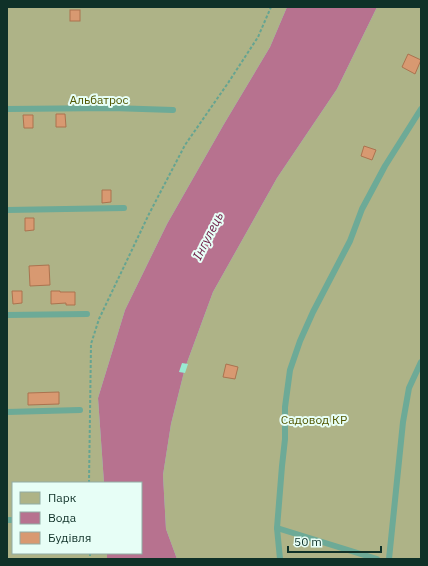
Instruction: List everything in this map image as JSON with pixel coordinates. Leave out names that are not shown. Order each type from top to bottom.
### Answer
[{"type":"lane","points":[[7,109],[112,108],[173,110]]},
{"type":"lane","points":[[280,559],[278,528],[285,439],[285,407],[290,370],[300,341],[350,242],[362,209],[385,166],[421,109]]},
{"type":"lane","points":[[7,210],[124,208]]},
{"type":"lane","points":[[7,315],[87,314]]},
{"type":"lane","points":[[389,559],[405,405],[409,388],[421,362]]},
{"type":"lane","points":[[7,412],[80,410]]},
{"type":"lane","points":[[278,528],[377,559]]},
{"type":"path","points":[[89,482],[91,344],[98,319],[149,214],[185,145],[258,37],[271,7]]},
{"type":"green space","name":"Альбатрос","points":[[7,7],[287,7],[270,47],[167,224],[125,310],[98,398],[104,482],[12,482],[12,554],[107,554],[107,559],[7,559]]},
{"type":"green space","name":"Садовод КР","points":[[377,7],[421,7],[421,559],[177,559],[166,529],[163,475],[171,424],[185,368],[213,292],[277,178],[337,89]]},
{"type":"water","name":"Інгулець","points":[[287,7],[377,7],[337,89],[277,178],[213,292],[185,368],[171,424],[163,475],[166,529],[177,559],[107,559],[107,554],[142,554],[142,482],[104,482],[98,398],[125,310],[167,224],[270,47]]},
{"type":"pier","points":[[182,363],[188,364],[185,373],[179,372]]},
{"type":"building","points":[[70,10],[80,10],[80,21],[70,21]]},
{"type":"building","points":[[408,54],[421,60],[415,74],[402,67]]},
{"type":"building","points":[[56,114],[65,114],[66,127],[56,127]]},
{"type":"building","points":[[23,115],[33,115],[33,128],[24,128]]},
{"type":"building","points":[[364,146],[376,150],[372,160],[361,156]]},
{"type":"building","points":[[102,190],[111,190],[111,202],[102,203]]},
{"type":"building","points":[[25,218],[34,218],[34,230],[25,231]]},
{"type":"building","points":[[49,265],[50,285],[30,286],[29,266]]},
{"type":"building","points":[[12,291],[22,291],[22,303],[13,304]]},
{"type":"building","points":[[51,291],[75,292],[75,305],[66,305],[66,303],[51,304]]},
{"type":"building","points":[[226,364],[238,367],[235,379],[223,377]]},
{"type":"building","points":[[59,392],[59,404],[28,405],[28,393]]}]
